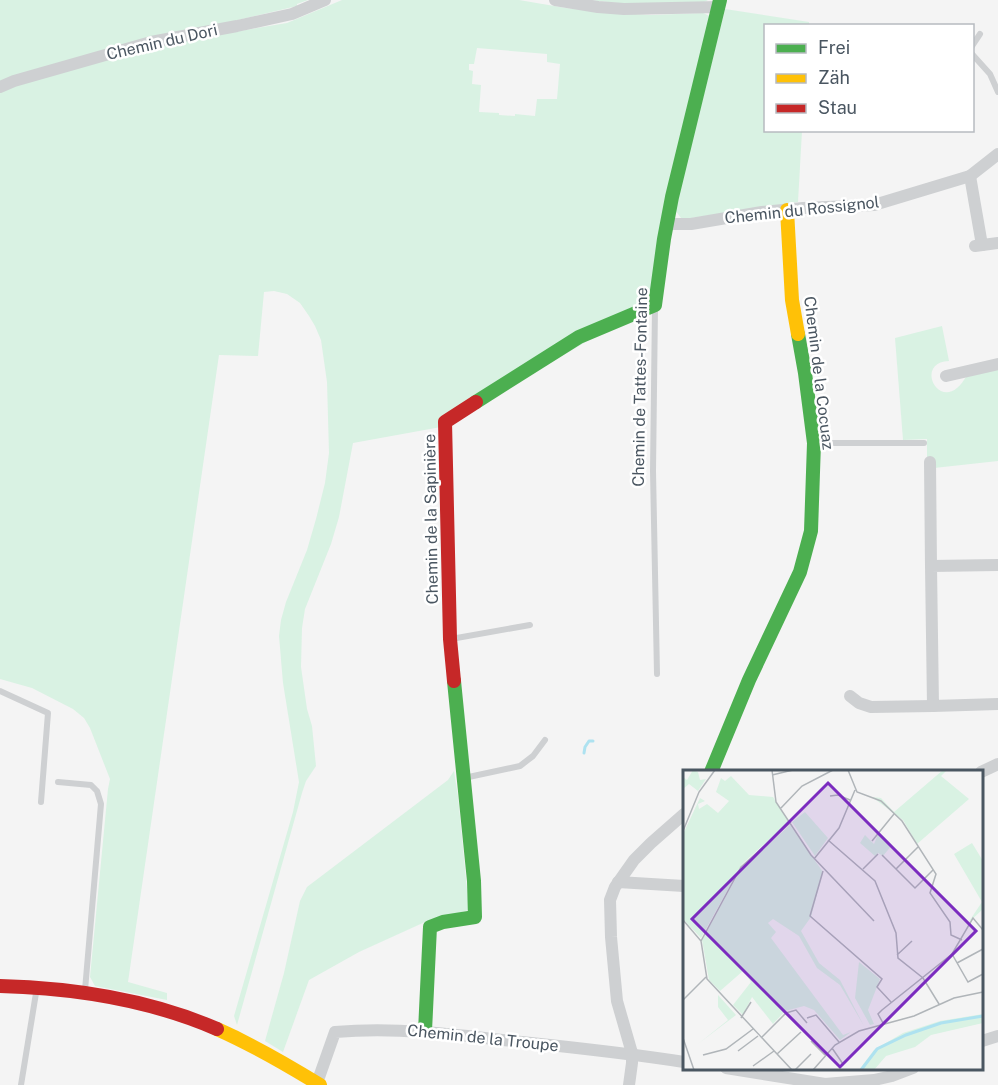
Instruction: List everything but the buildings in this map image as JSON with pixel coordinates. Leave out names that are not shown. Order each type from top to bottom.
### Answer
[{"type":"street","name":"Chemin du Dori","points":[[0,87],[151,42],[292,14],[325,0]]},
{"type":"street","points":[[555,0],[624,9],[719,3]]},
{"type":"street","name":"Chemin de Tattes-Fontaine","points":[[655,305],[672,198],[719,3]]},
{"type":"street","name":"Chemin du Rossignol","points":[[667,224],[691,224],[787,210],[874,205],[970,176],[998,154]]},
{"type":"street","points":[[970,176],[979,246],[998,243]]},
{"type":"street","name":"Chemin de la Cocuaz","points":[[711,770],[749,680],[801,572],[812,531],[814,443],[806,373],[792,300],[787,210]]},
{"type":"street","name":"Chemin de la Sapinière","points":[[425,1031],[430,927],[443,922],[475,917],[476,898],[450,639],[445,422],[579,337],[655,305]]},
{"type":"street","points":[[946,376],[998,364]]},
{"type":"street","points":[[930,462],[933,706]]},
{"type":"street","points":[[931,566],[998,565]]},
{"type":"street","points":[[850,696],[871,707],[998,704]]},
{"type":"street","points":[[983,770],[998,764]]},
{"type":"street","points":[[629,1085],[632,1053],[617,1001],[610,900],[618,882],[640,854],[683,815]]},
{"type":"street","points":[[618,882],[683,886]]},
{"type":"street","points":[[0,986],[85,991],[136,1001],[201,1022],[232,1035],[278,1059],[318,1084]]},
{"type":"street","name":"Chemin de la Troupe","points":[[318,1084],[335,1032],[363,1029],[425,1031],[632,1053],[683,1062]]},
{"type":"street","points":[[983,1040],[998,1036]]},
{"type":"street","points":[[738,1070],[824,1085],[874,1080],[908,1070]]},
{"type":"lane","points":[[974,43],[980,34]]},
{"type":"lane","points":[[974,56],[990,74],[998,92]]},
{"type":"lane","name":"Chemin de Tattes-Fontaine","points":[[655,305],[653,471],[657,674]]},
{"type":"lane","points":[[814,443],[924,443]]},
{"type":"lane","points":[[450,639],[530,625]]},
{"type":"lane","points":[[0,691],[48,713],[41,802]]},
{"type":"lane","points":[[463,778],[520,766],[533,756],[545,740]]},
{"type":"lane","points":[[58,782],[92,785],[100,796],[85,991]]},
{"type":"lane","points":[[21,1085],[37,987]]},
{"type":"green space","points":[[0,0],[308,0],[297,6],[0,82]]},
{"type":"green space","points":[[342,0],[519,0],[603,12],[651,15],[703,13],[712,17],[652,303],[441,427],[353,443],[339,517],[331,544],[305,609],[302,628],[301,667],[312,726],[316,766],[306,781],[302,793],[237,1025],[234,1016],[293,812],[299,782],[283,683],[279,636],[286,602],[307,550],[325,483],[329,453],[327,382],[321,340],[300,303],[287,294],[274,291],[264,292],[258,356],[219,355],[128,982],[167,993],[167,1000],[95,986],[90,977],[110,779],[84,718],[73,709],[32,688],[0,679],[0,92],[105,60],[197,38],[287,23]],"holes":[[[477,48],[547,54],[547,62],[560,64],[557,99],[537,99],[535,116],[479,112],[481,85],[472,84],[473,71],[469,70],[469,64],[474,64]]]},
{"type":"green space","points":[[590,0],[708,0],[704,2],[626,4]]},
{"type":"green space","points":[[725,9],[809,22],[809,24],[764,24],[764,132],[802,132],[798,202],[685,219],[681,218],[675,210]]},
{"type":"green space","points":[[942,326],[949,361],[939,363],[933,368],[931,375],[933,382],[942,392],[949,392],[958,387],[966,377],[998,368],[998,461],[934,468],[927,458],[927,439],[903,440],[895,338]]},
{"type":"green space","points":[[454,771],[469,910],[425,922],[359,952],[309,980],[283,1052],[265,1041],[284,973],[300,901],[307,887],[448,780]]},
{"type":"waterway","points":[[584,753],[589,741],[593,741]]},
{"type":"traffic: fast","points":[[476,402],[579,337],[655,305],[672,197],[720,0]]},
{"type":"traffic: fast","points":[[712,770],[749,680],[800,572],[811,531],[814,443],[798,334]]},
{"type":"traffic: fast","points":[[425,1031],[430,927],[443,922],[475,917],[474,881],[454,681]]},
{"type":"traffic: slow","points":[[787,210],[792,300],[798,334]]},
{"type":"traffic: slow","points":[[217,1029],[269,1055],[320,1085]]},
{"type":"traffic: jam","points":[[454,681],[450,639],[445,422],[476,402]]},
{"type":"traffic: jam","points":[[0,986],[56,989],[111,997],[165,1010],[217,1029]]}]
